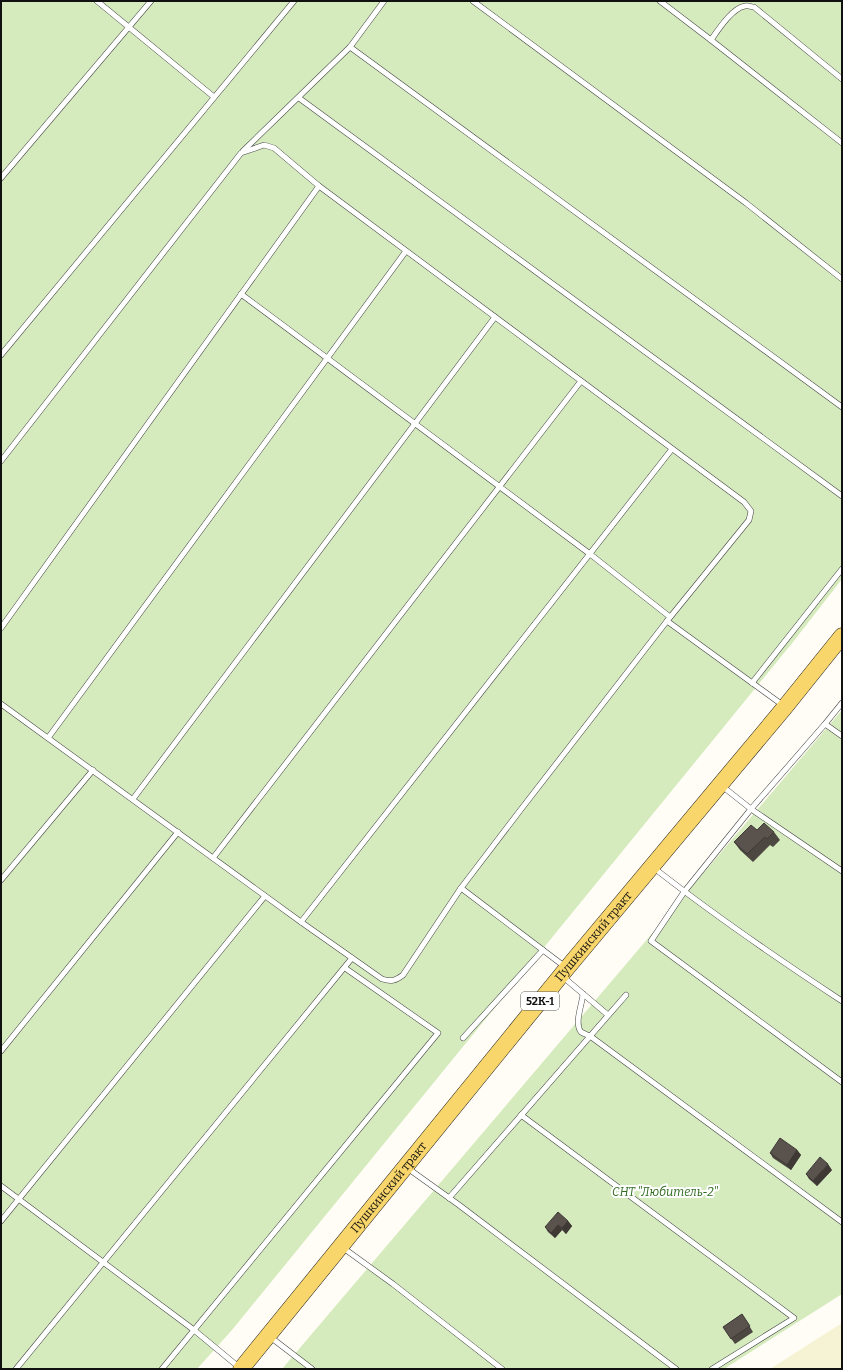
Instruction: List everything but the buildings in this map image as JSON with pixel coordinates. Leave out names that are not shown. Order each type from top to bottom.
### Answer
[{"type":"main road","name":"Пушкинский тракт","points":[[241,1369],[564,972],[785,707],[842,636]]},
{"type":"lane","points":[[97,1],[214,97]]},
{"type":"lane","points":[[1,178],[151,1]]},
{"type":"lane","points":[[1,355],[294,1]]},
{"type":"lane","points":[[1,461],[241,153],[350,47],[384,1]]},
{"type":"lane","points":[[473,1],[746,203],[842,279]]},
{"type":"lane","points":[[660,1],[842,143]]},
{"type":"lane","points":[[711,40],[738,8],[746,5],[754,7],[842,79]]},
{"type":"lane","points":[[350,47],[842,407]]},
{"type":"lane","points":[[299,98],[842,496]]},
{"type":"lane","points":[[1,704],[300,922],[382,979],[389,981],[396,980],[403,975],[461,888],[668,619],[749,520],[751,511],[744,502],[319,186],[274,148],[264,145],[241,153]]},
{"type":"lane","points":[[1,628],[319,186]]},
{"type":"lane","points":[[48,738],[406,251]]},
{"type":"lane","points":[[241,294],[590,554],[668,619],[785,707]]},
{"type":"lane","points":[[132,799],[495,317]]},
{"type":"lane","points":[[213,858],[581,381]]},
{"type":"lane","points":[[300,922],[672,449]]},
{"type":"lane","points":[[752,683],[842,569]]},
{"type":"lane","points":[[842,703],[751,809],[684,892],[651,941],[842,1082]]},
{"type":"lane","points":[[825,724],[842,736]]},
{"type":"lane","points":[[1,880],[93,770]]},
{"type":"lane","points":[[720,784],[751,809],[842,871]]},
{"type":"lane","points":[[1,1051],[178,832]]},
{"type":"lane","points":[[652,866],[684,892],[778,959],[842,1001]]},
{"type":"lane","points":[[461,888],[543,950],[583,994],[608,1015]]},
{"type":"lane","points":[[1,1221],[265,896]]},
{"type":"lane","points":[[463,1038],[543,950]]},
{"type":"lane","points":[[16,1369],[352,958]]},
{"type":"lane","points":[[162,1369],[438,1033],[345,968]]},
{"type":"lane","points":[[583,994],[578,1016],[578,1024],[581,1032],[590,1036],[842,1222]]},
{"type":"lane","points":[[449,1198],[626,995]]},
{"type":"lane","points":[[521,1115],[794,1318],[712,1369]]},
{"type":"lane","points":[[405,1167],[449,1198],[676,1369]]},
{"type":"lane","points":[[1,1186],[194,1330],[241,1369]]},
{"type":"lane","points":[[341,1246],[393,1284],[502,1369]]},
{"type":"lane","points":[[268,1336],[312,1369]]},
{"type":"shaded area","points":[[842,1323],[842,1369],[770,1369]]},
{"type":"green space","points":[[1,1],[842,1],[842,579],[793,642],[232,1330],[197,1369],[1,1369]]},
{"type":"green space","name":"СНТ \"Любитель-2\"","points":[[842,710],[842,1294],[724,1369],[282,1369]]}]
